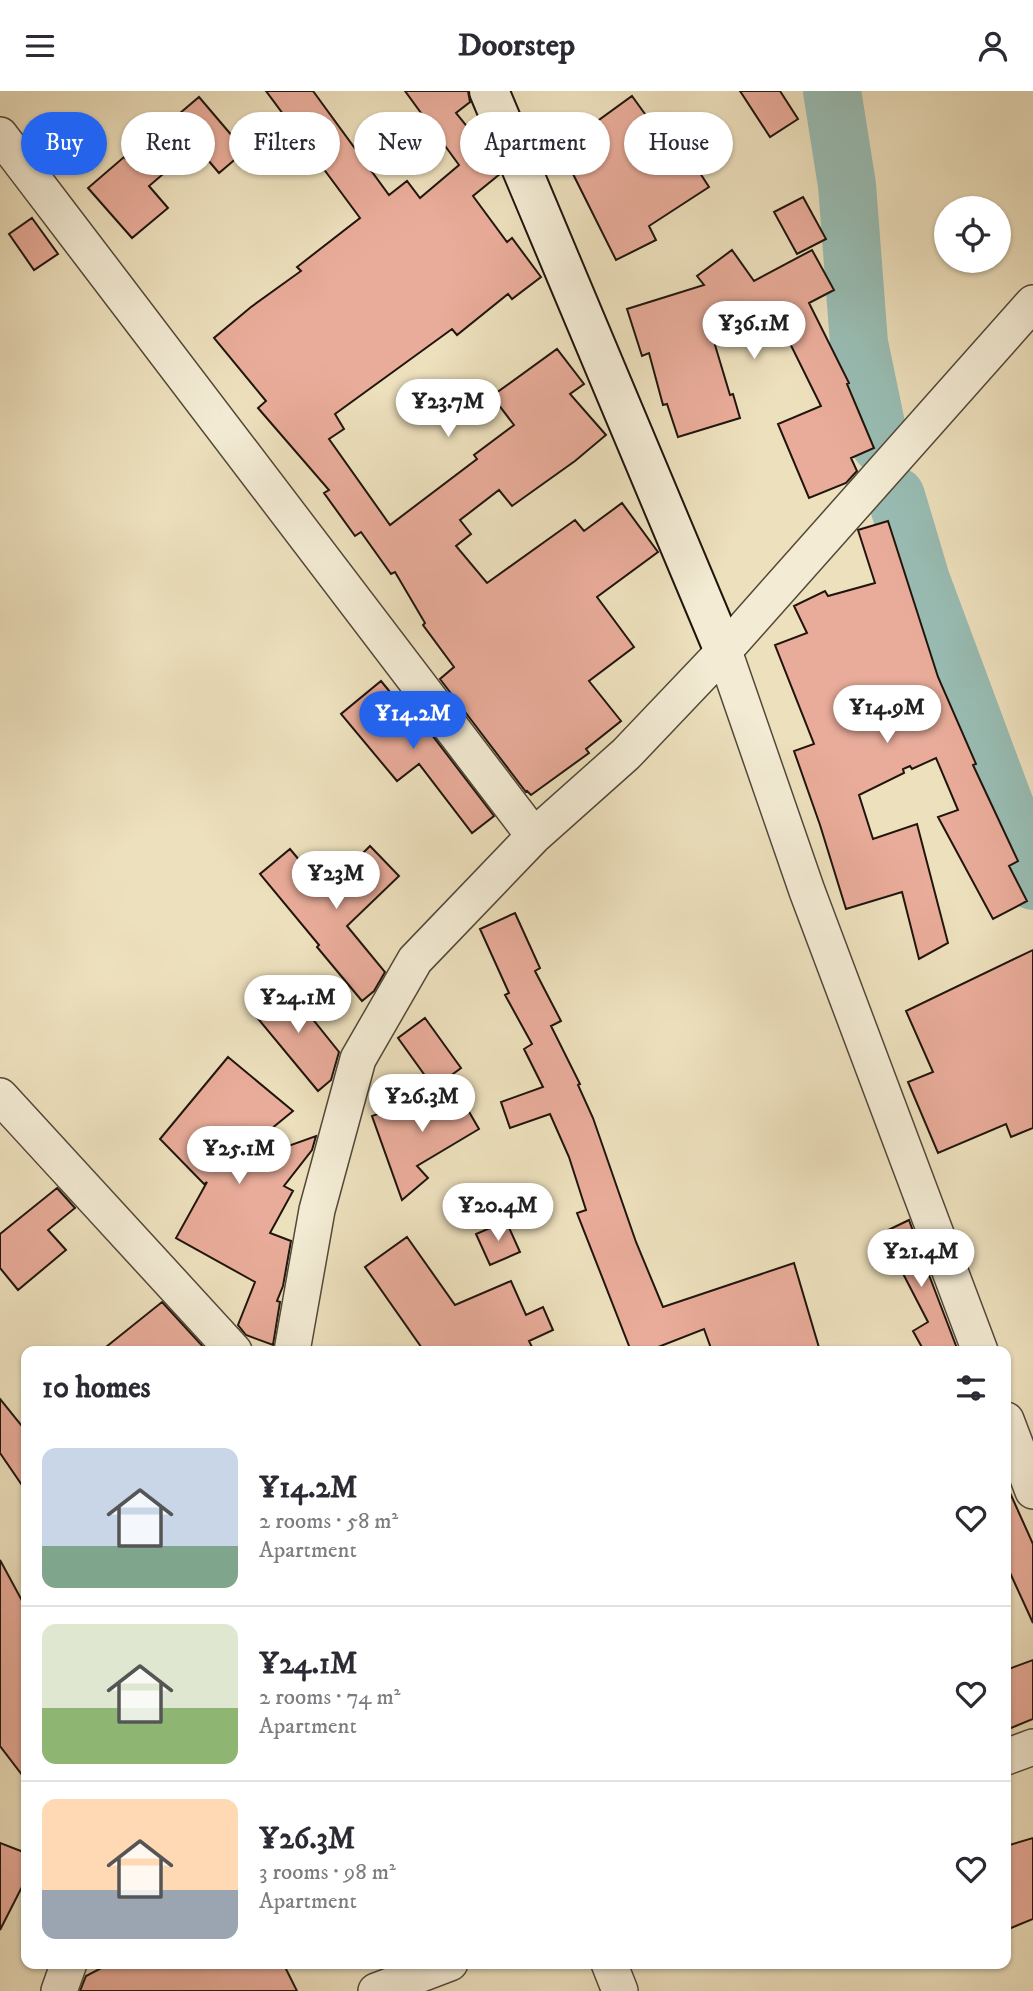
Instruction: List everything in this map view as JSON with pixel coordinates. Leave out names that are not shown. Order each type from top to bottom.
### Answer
[{"type":"street","points":[[489,91],[724,651],[807,891],[978,1346]]},
{"type":"street","points":[[0,135],[534,836]]},
{"type":"street","points":[[293,1346],[317,1210],[358,1059],[415,960],[534,836],[626,754],[724,651],[1033,303]]},
{"type":"street","points":[[0,1095],[229,1346]]},
{"type":"street","points":[[1011,1433],[1033,1491]]},
{"type":"street","points":[[1011,1755],[1033,1747]]},
{"type":"street","points":[[59,1991],[67,1969]]},
{"type":"street","points":[[376,1991],[434,1969]]},
{"type":"street","points":[[611,1969],[620,1991]]},
{"type":"building","points":[[266,91],[313,91],[328,112],[282,112]]},
{"type":"building","points":[[405,91],[468,91],[470,102],[456,113],[460,118],[460,175],[499,175],[473,196],[507,242],[512,238],[541,277],[512,299],[508,294],[457,335],[452,329],[335,414],[344,429],[329,439],[390,525],[477,459],[474,455],[514,425],[492,396],[557,349],[584,384],[570,394],[606,435],[512,506],[499,490],[460,520],[471,534],[456,546],[487,583],[575,520],[584,531],[622,503],[658,552],[597,597],[634,647],[589,681],[621,721],[586,749],[589,753],[531,795],[440,679],[454,667],[423,625],[425,623],[395,572],[391,574],[361,532],[355,536],[324,493],[329,490],[258,408],[266,401],[214,338],[301,271],[297,267],[360,218],[328,175],[340,175],[340,128],[354,147],[354,175],[374,175],[389,195],[407,181],[420,198],[459,165],[446,147],[446,112],[420,112]]},
{"type":"building","points":[[740,91],[780,91],[798,119],[770,137]]},
{"type":"building","points":[[632,96],[644,112],[624,112],[624,175],[701,175],[709,187],[649,226],[656,240],[616,260],[574,175],[610,175],[610,112]]},
{"type":"building","points":[[199,97],[212,112],[181,112]]},
{"type":"building","points":[[215,116],[229,132],[229,165],[219,173],[215,168]]},
{"type":"building","points":[[121,160],[121,175],[162,175],[149,186],[168,208],[132,238],[88,188],[103,175],[107,175],[107,172]]},
{"type":"building","points":[[803,197],[826,239],[797,254],[774,212]]},
{"type":"building","points":[[32,218],[58,254],[34,270],[9,234]]},
{"type":"building","points":[[732,250],[754,281],[812,250],[834,290],[809,303],[849,383],[847,384],[874,448],[851,458],[857,471],[846,483],[809,498],[778,424],[821,406],[771,305],[715,345],[740,418],[678,437],[667,404],[663,405],[649,353],[642,356],[627,309],[704,285],[697,276]]},
{"type":"building","points":[[888,521],[938,677],[976,764],[973,765],[1018,861],[1009,866],[1027,901],[993,919],[938,817],[958,810],[936,758],[912,769],[910,766],[903,769],[904,773],[859,795],[873,839],[917,824],[948,943],[919,959],[902,892],[846,909],[794,751],[814,744],[775,645],[807,633],[794,606],[825,591],[828,596],[875,583],[858,530]]},
{"type":"building","points":[[381,681],[404,709],[409,705],[494,816],[472,833],[419,764],[397,781],[341,714]]},
{"type":"building","points":[[370,846],[399,876],[347,926],[385,972],[374,991],[362,1001],[260,874],[290,849],[325,891]]},
{"type":"building","points":[[515,913],[540,968],[535,971],[561,1021],[551,1026],[580,1084],[578,1085],[593,1118],[636,1242],[663,1307],[794,1263],[819,1346],[710,1346],[704,1329],[661,1346],[629,1346],[577,1213],[586,1210],[569,1157],[550,1114],[510,1128],[501,1102],[543,1087],[524,1049],[532,1044],[505,995],[509,993],[480,929]]},
{"type":"building","points":[[1033,950],[1033,1128],[1011,1137],[1006,1124],[938,1153],[908,1082],[933,1072],[906,1011]]},
{"type":"building","points":[[283,982],[339,1052],[331,1080],[318,1091],[250,1009]]},
{"type":"building","points":[[425,1018],[461,1068],[434,1088],[398,1038]]},
{"type":"building","points":[[228,1057],[293,1111],[221,1170],[316,1136],[312,1150],[284,1186],[293,1191],[270,1233],[291,1241],[283,1286],[277,1301],[280,1302],[273,1345],[246,1335],[238,1325],[255,1282],[176,1238],[207,1182],[204,1184],[160,1139]]},
{"type":"building","points":[[454,1086],[479,1129],[417,1166],[428,1178],[402,1200],[372,1116]]},
{"type":"building","points":[[57,1188],[75,1208],[48,1230],[66,1250],[18,1290],[0,1268],[0,1234]]},
{"type":"building","points":[[909,1220],[956,1346],[921,1346],[913,1331],[928,1322],[882,1233]]},
{"type":"building","points":[[506,1221],[520,1252],[490,1265],[476,1234]]},
{"type":"building","points":[[407,1237],[455,1305],[511,1281],[526,1315],[543,1307],[553,1330],[529,1341],[532,1346],[420,1346],[365,1267]]},
{"type":"building","points":[[162,1302],[202,1346],[107,1346]]},
{"type":"building","points":[[0,1399],[21,1425],[21,1484],[0,1453]]},
{"type":"building","points":[[1011,1495],[1033,1544],[1033,1623],[1011,1575]]},
{"type":"building","points":[[0,1560],[21,1599],[21,1773],[0,1746]]},
{"type":"building","points":[[1033,1660],[1033,1719],[1011,1728],[1011,1668]]},
{"type":"building","points":[[1033,1838],[1033,1919],[1011,1928],[1011,1845]]},
{"type":"building","points":[[0,1843],[21,1851],[21,1889],[0,1930]]},
{"type":"building","points":[[99,1969],[286,1969],[297,1991],[80,1991],[86,1976]]},
{"type":"waterway","points":[[832,91],[847,185],[859,343],[880,444]]},
{"type":"waterway","points":[[896,496],[921,580],[1033,881]]}]
